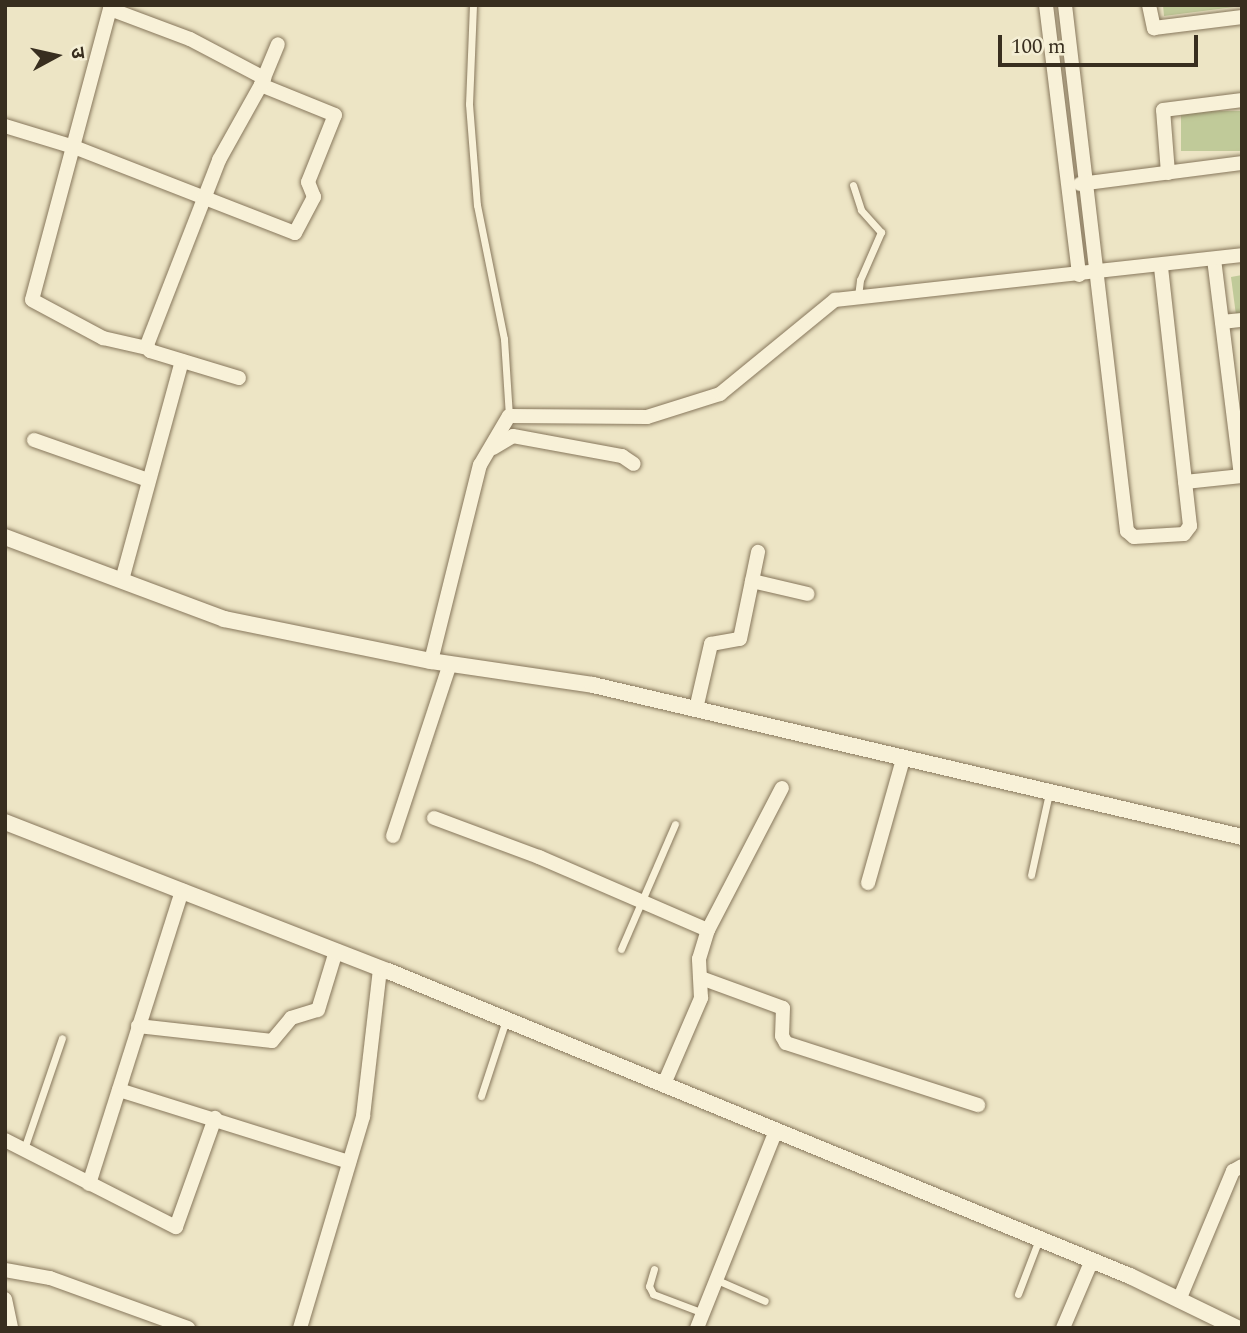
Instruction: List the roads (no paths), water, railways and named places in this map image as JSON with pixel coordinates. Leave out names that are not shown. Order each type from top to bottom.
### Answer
[{"type":"street","points":[[1046,5],[1079,275]]},
{"type":"street","points":[[1065,5],[1130,535],[1188,531],[1161,265]]},
{"type":"street","points":[[1149,5],[1154,28],[1242,17]]},
{"type":"street","points":[[5,126],[74,147],[206,196],[293,233],[298,231],[315,194],[309,179],[335,115],[263,82],[190,39],[110,7],[74,147],[32,300],[103,338],[147,348],[239,379]]},
{"type":"street","points":[[147,348],[219,160],[263,82],[278,44]]},
{"type":"street","points":[[1168,173],[1163,110],[1242,100]]},
{"type":"street","points":[[1068,186],[1242,163]]},
{"type":"street","points":[[431,662],[486,453],[509,416],[646,417],[720,394],[835,300],[1098,274],[1242,255]]},
{"type":"street","points":[[1185,482],[1241,476],[1214,259]]},
{"type":"street","points":[[1222,322],[1242,320]]},
{"type":"street","points":[[122,580],[182,360]]},
{"type":"street","points":[[486,453],[513,436],[622,456],[634,464]]},
{"type":"street","points":[[34,440],[148,480]]},
{"type":"street","points":[[5,537],[224,619],[431,662],[593,685],[1242,837]]},
{"type":"street","points":[[696,709],[711,644],[740,639],[758,552]]},
{"type":"street","points":[[752,581],[808,594]]},
{"type":"street","points":[[393,836],[450,664]]},
{"type":"street","points":[[867,883],[903,759]]},
{"type":"street","points":[[664,1084],[701,999],[699,959],[708,930],[782,788]]},
{"type":"street","points":[[434,818],[539,856],[708,930]]},
{"type":"street","points":[[5,822],[380,968],[664,1084],[1092,1260],[1237,1328]]},
{"type":"street","points":[[89,1184],[181,890]]},
{"type":"street","points":[[138,1026],[272,1041],[291,1018],[318,1010],[336,951]]},
{"type":"street","points":[[300,1328],[363,1116],[380,968]]},
{"type":"street","points":[[701,978],[783,1008],[782,1036],[786,1043],[978,1105]]},
{"type":"street","points":[[119,1090],[349,1162]]},
{"type":"street","points":[[5,1140],[176,1227],[215,1118]]},
{"type":"street","points":[[697,1328],[776,1130]]},
{"type":"street","points":[[1179,1300],[1233,1171],[1242,1166]]},
{"type":"street","points":[[1063,1328],[1092,1260]]},
{"type":"street","points":[[5,1270],[50,1278],[188,1328]]},
{"type":"street","points":[[5,1299],[11,1328]]},
{"type":"lane","points":[[473,5],[469,104],[477,205],[504,340],[509,416]]},
{"type":"lane","points":[[853,186],[861,211],[881,232],[860,280],[859,297]]},
{"type":"lane","points":[[1031,875],[1049,793]]},
{"type":"lane","points":[[621,949],[644,902],[675,824]]},
{"type":"lane","points":[[481,1096],[506,1020]]},
{"type":"lane","points":[[24,1149],[62,1038]]},
{"type":"lane","points":[[1018,1294],[1040,1239]]},
{"type":"lane","points":[[654,1269],[649,1286],[653,1294],[703,1313]]},
{"type":"lane","points":[[716,1280],[765,1301]]}]
